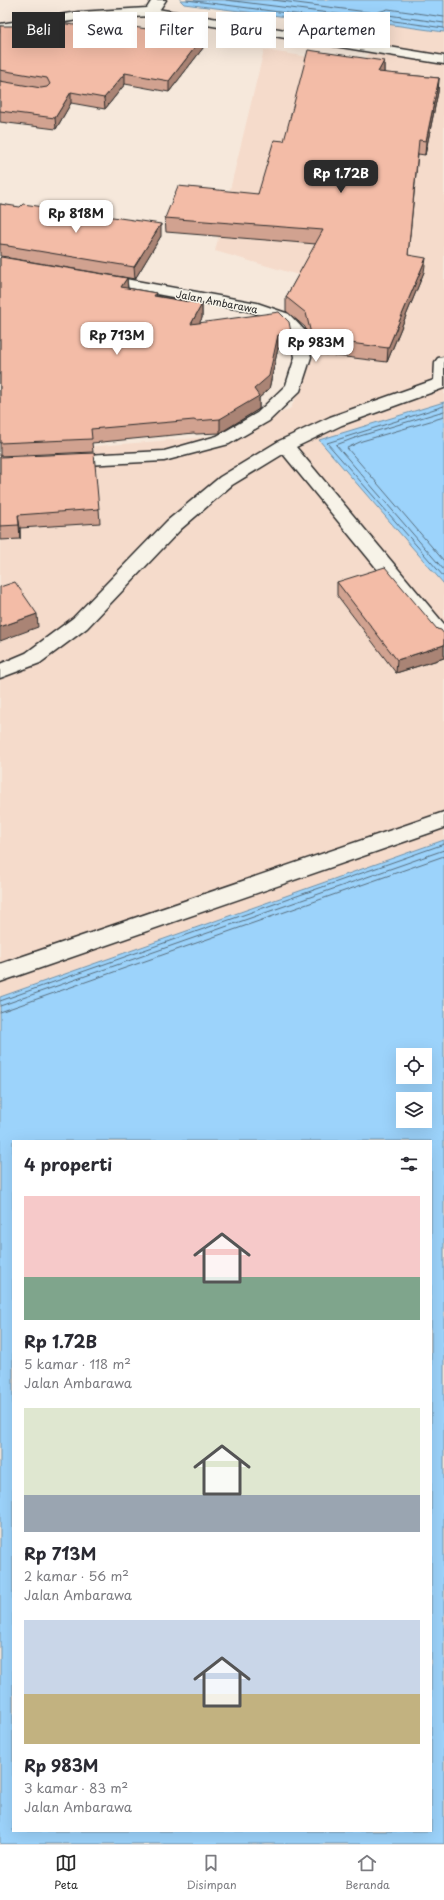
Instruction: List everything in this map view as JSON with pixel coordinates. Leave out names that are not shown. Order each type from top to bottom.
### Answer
[{"type":"street","points":[[0,28],[155,5],[444,60]]},
{"type":"street","name":"Jalan Ambarawa","points":[[52,462],[164,456],[223,440],[263,417],[294,387],[303,356],[298,332],[283,318],[257,308],[84,277]]},
{"type":"street","points":[[0,671],[33,658],[80,623],[174,525],[226,481],[285,445],[336,421],[443,382],[444,362]]},
{"type":"street","points":[[285,445],[444,637]]},
{"type":"street","points":[[0,973],[444,820]]},
{"type":"shaded area","points":[[390,25],[444,32],[444,402],[319,440],[444,584],[444,840],[0,997],[0,454],[233,435],[291,408],[344,288],[215,251],[264,50],[361,65],[371,48],[390,48]]},
{"type":"water","points":[[180,0],[444,0],[444,32],[390,25],[390,12],[284,12],[284,17],[276,16],[276,12],[248,12],[184,4]]},
{"type":"water","points":[[444,402],[444,584],[319,440]]},
{"type":"water","points":[[444,840],[444,1844],[0,1844],[0,997]]},
{"type":"building","points":[[65,24],[73,25],[73,48],[137,48],[137,28],[145,29],[145,48],[194,48],[169,81],[125,73],[104,98],[71,92],[55,118],[0,111],[0,81],[41,88],[47,87],[50,84],[47,78],[0,70],[0,26],[12,26],[12,48],[65,48]]},
{"type":"building","points":[[308,50],[384,61],[378,72],[439,78],[426,141],[419,140],[408,255],[426,258],[388,348],[312,338],[306,313],[286,297],[323,230],[165,218],[178,186],[258,194],[274,140],[284,141]]},
{"type":"building","points":[[0,204],[20,207],[23,204],[161,224],[134,267],[0,244]]},
{"type":"building","points":[[1,257],[127,278],[121,287],[156,293],[154,296],[202,304],[191,324],[279,312],[289,322],[292,337],[278,335],[269,376],[254,389],[259,396],[220,419],[91,429],[92,439],[0,443]]},
{"type":"building","points":[[94,453],[99,509],[18,515],[19,525],[0,526],[0,457]]},
{"type":"building","points":[[385,567],[437,629],[441,630],[444,634],[444,645],[397,660],[337,582]]},
{"type":"building","points":[[15,582],[37,614],[0,627],[0,587]]}]
